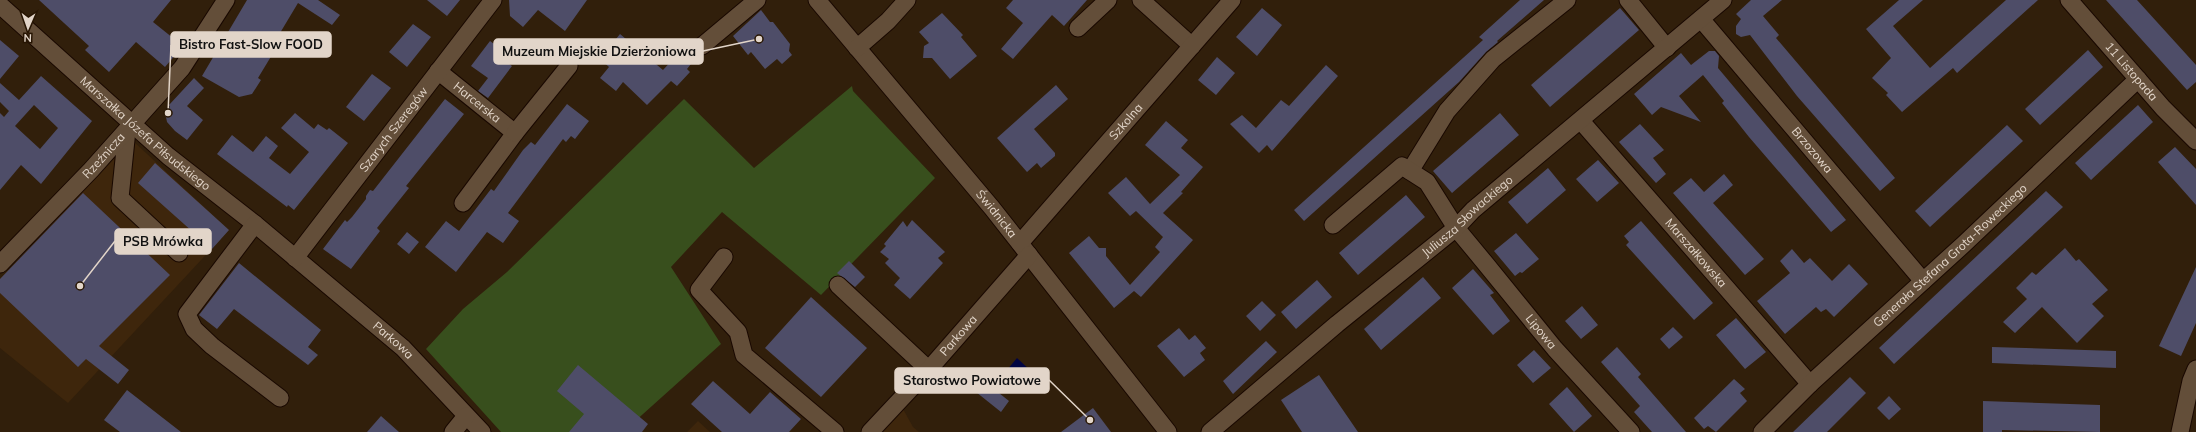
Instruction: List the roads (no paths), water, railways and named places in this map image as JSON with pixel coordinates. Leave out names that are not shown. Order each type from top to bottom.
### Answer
[{"type":"street","name":"Rzeźnicza","points":[[0,264],[130,127],[182,68],[226,0]]},
{"type":"street","name":"Szarych Szeregów","points":[[295,258],[493,0]]},
{"type":"street","points":[[702,46],[757,0]]},
{"type":"street","name":"Świdnicka","points":[[817,0],[1025,249],[1168,432]]},
{"type":"street","points":[[857,48],[888,21],[906,0]]},
{"type":"street","points":[[1078,28],[1108,0]]},
{"type":"street","points":[[1141,0],[1192,46]]},
{"type":"street","name":"Szkolna","points":[[1025,249],[1192,46],[1232,0]]},
{"type":"street","points":[[1333,225],[1402,166],[1410,170],[1447,112],[1493,59],[1567,0]]},
{"type":"street","points":[[1628,0],[1667,48]]},
{"type":"street","name":"Juliusza Słowackiego","points":[[1210,432],[1337,324],[1456,228],[1473,210],[1581,121],[1723,0]]},
{"type":"street","name":"11 Listopada","points":[[2070,0],[2138,79],[2196,141]]},
{"type":"street","name":"Marszałka Józefa Piłsudskiego","points":[[0,5],[130,127],[255,224],[295,258]]},
{"type":"street","name":"Brzozowa","points":[[1701,19],[1923,281]]},
{"type":"street","points":[[463,203],[515,133],[568,66]]},
{"type":"street","name":"Harcerska","points":[[438,71],[515,133]]},
{"type":"street","name":"Generała Stefana Grota-Roweckiego","points":[[1762,432],[1810,384],[1923,281],[2138,79]]},
{"type":"street","name":"Marszałkowska","points":[[1581,121],[1810,384]]},
{"type":"street","points":[[130,127],[120,198],[179,253]]},
{"type":"street","name":"Lipowa","points":[[1410,170],[1427,182],[1456,228],[1555,349],[1631,432]]},
{"type":"street","points":[[255,224],[187,314],[194,329],[212,346],[280,398]]},
{"type":"street","name":"Parkowa","points":[[870,432],[929,370],[1025,249]]},
{"type":"street","points":[[724,256],[699,290],[738,332],[744,355],[835,432]]},
{"type":"street","name":"Parkowa","points":[[295,258],[403,348],[458,427],[482,432]]},
{"type":"street","points":[[838,285],[929,370]]},
{"type":"street","points":[[2180,432],[2191,381],[2196,370]]},
{"type":"place","name":"Muzeum Miejskie Dzierżoniowa","points":[[759,39]]},
{"type":"place","name":"Bistro Fast-Slow FOOD","points":[[168,113]]},
{"type":"place","name":"PSB Mrówka","points":[[80,286]]},
{"type":"place","name":"Starostwo Powiatowe","points":[[1090,420]]}]
